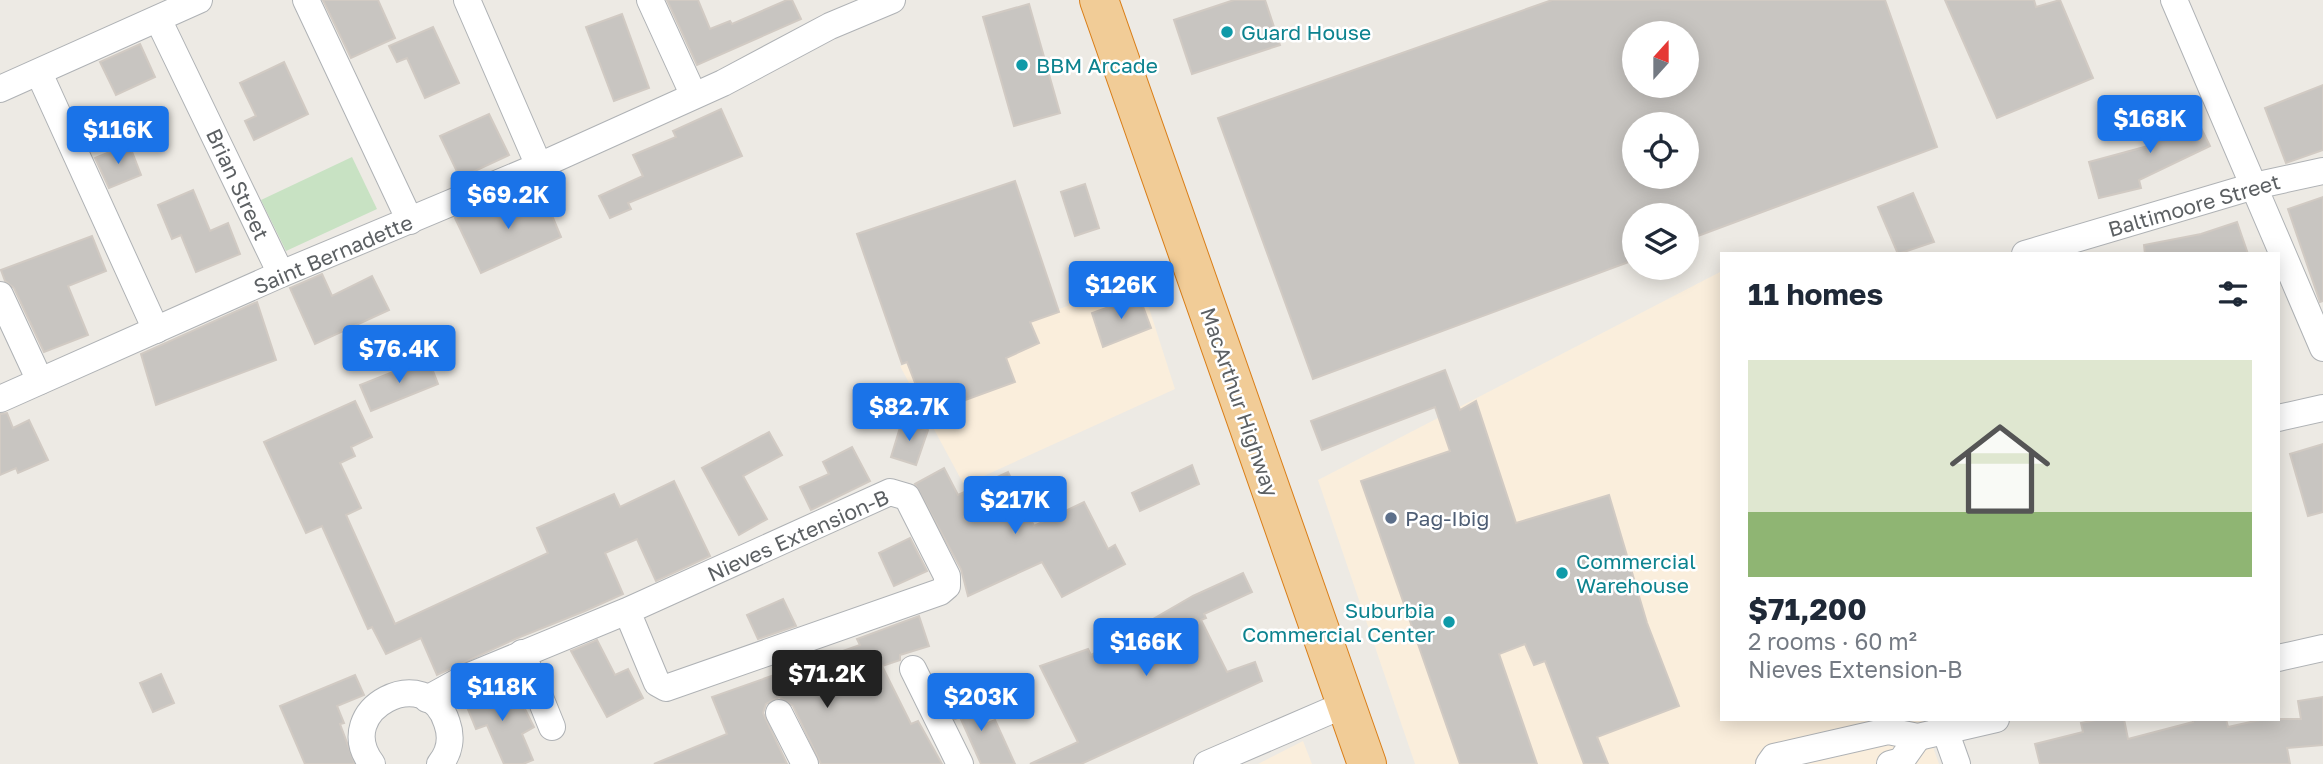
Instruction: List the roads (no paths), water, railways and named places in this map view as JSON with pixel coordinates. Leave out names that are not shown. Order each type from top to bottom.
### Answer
[{"type":"highway","name":"MacArthur Highway","points":[[1099,0],[1367,764]]},
{"type":"street","points":[[0,89],[199,0]]},
{"type":"street","points":[[306,0],[410,221]]},
{"type":"street","points":[[467,0],[540,166]]},
{"type":"street","points":[[650,0],[693,94]]},
{"type":"street","name":"Saint Bernadette","points":[[0,399],[281,274],[540,166],[693,94],[723,83],[830,26],[892,0]]},
{"type":"street","points":[[2174,0],[2323,348]]},
{"type":"street","name":"Brian Street","points":[[158,19],[281,274]]},
{"type":"street","points":[[39,73],[156,330]]},
{"type":"street","name":"Baltimoore Street","points":[[2032,252],[2254,186],[2323,171]]},
{"type":"street","points":[[0,295],[40,381]]},
{"type":"street","points":[[2280,418],[2323,408]]},
{"type":"street","name":"Nieves Extension-B","points":[[427,699],[522,653],[626,611],[890,492],[907,497],[947,576],[947,586],[940,592],[666,688],[656,683],[626,611]]},
{"type":"street","points":[[2280,658],[2323,648]]},
{"type":"street","points":[[522,653],[552,727]]},
{"type":"street","points":[[913,669],[961,764]]},
{"type":"street","points":[[372,764],[364,747],[362,733],[374,707],[399,694],[414,694],[438,707],[450,732],[449,746],[440,764]]},
{"type":"street","points":[[1208,764],[1346,704]]},
{"type":"street","points":[[779,713],[805,764]]},
{"type":"street","points":[[1890,764],[1901,761],[1918,737],[1943,725],[1978,721]]},
{"type":"street","points":[[1943,725],[1957,764]]},
{"type":"street","points":[[1769,764],[1774,757],[1888,731],[1918,737]]},
{"type":"place","name":"Guard House","points":[[1227,32]]},
{"type":"place","name":"BBM Arcade","points":[[1022,65]]},
{"type":"place","name":"Pag-Ibig","points":[[1391,518]]},
{"type":"place","name":"Commercial Warehouse","points":[[1562,573]]},
{"type":"place","name":"Suburbia Commercial Center","points":[[1449,622]]}]
